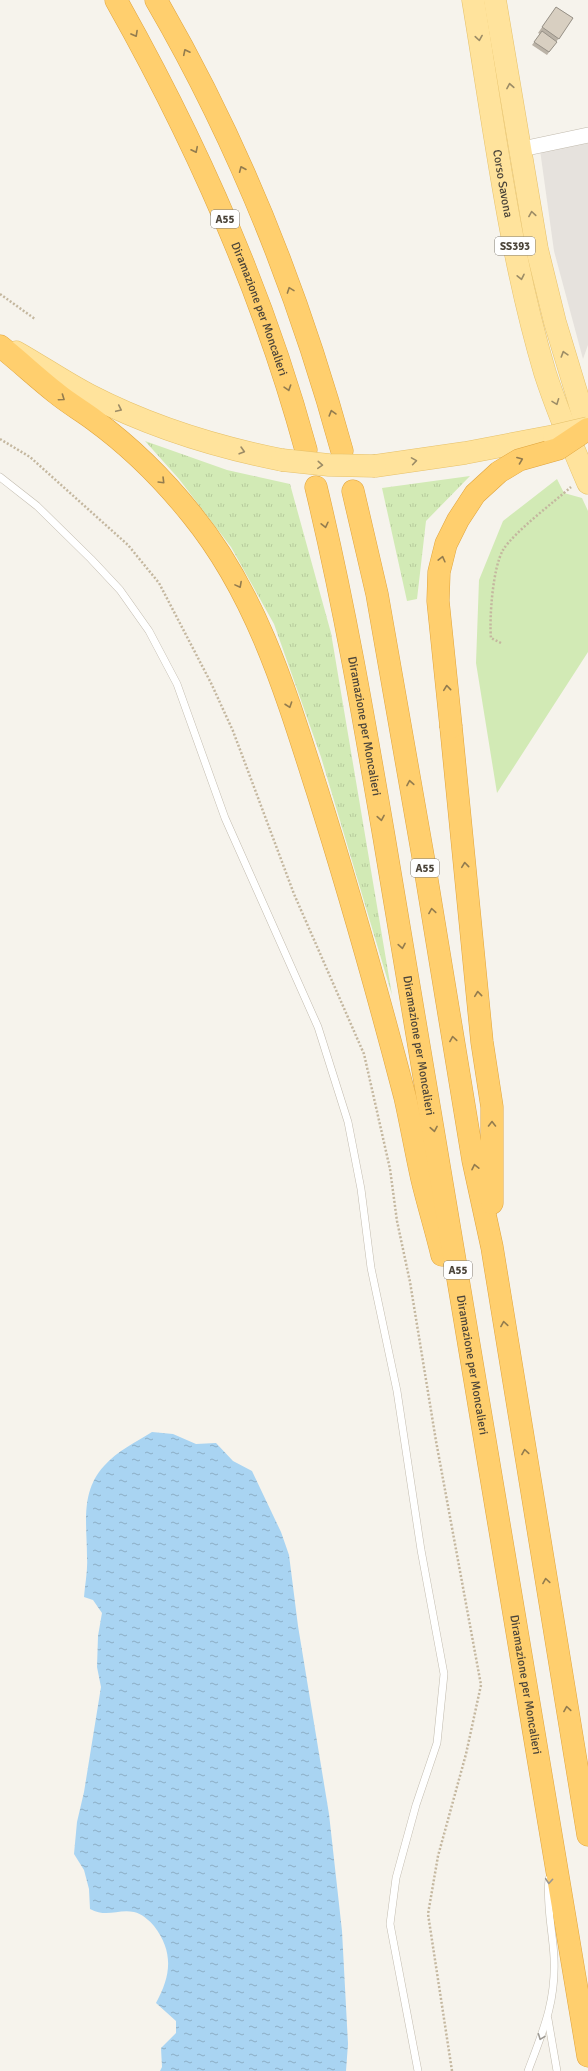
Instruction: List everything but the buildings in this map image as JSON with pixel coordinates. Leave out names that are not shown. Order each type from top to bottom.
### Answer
[{"type":"highway","name":"Diramazione per Moncalieri","points":[[116,0],[151,62],[198,157],[222,213],[274,343],[306,450]]},
{"type":"highway","points":[[156,0],[182,45],[229,140],[274,243],[313,356],[342,451]]},
{"type":"highway","points":[[0,346],[56,394],[95,421],[129,449],[165,484],[192,515],[217,548],[237,581],[255,617],[270,651],[304,747],[350,893],[405,1100],[423,1182],[477,1386]]},
{"type":"highway","points":[[492,1246],[492,1107],[482,1042],[452,727],[438,601],[439,572],[446,544],[458,520],[475,494],[499,472],[519,460],[558,448],[588,430]]},
{"type":"highway","name":"Diramazione per Moncalieri","points":[[316,487],[334,564],[355,668],[477,1386],[588,2056]]},
{"type":"highway","name":"A55","points":[[352,491],[377,594],[424,862],[473,1160],[492,1246],[588,1835]]},
{"type":"main road","name":"Corso Savona","points":[[473,0],[510,222],[530,316],[546,375],[585,477]]},
{"type":"main road","name":"Corso Savona","points":[[495,0],[522,148],[538,249],[554,322],[588,430]]},
{"type":"main road","points":[[0,342],[89,395],[128,413],[203,440],[247,453],[282,460],[329,465],[376,466],[465,453],[588,430]]},
{"type":"street","points":[[522,148],[588,135]]},
{"type":"lane","points":[[0,477],[37,506],[91,558],[120,590],[149,631],[177,684],[225,818],[318,1027],[348,1122],[361,1189],[371,1268],[397,1391],[421,1550],[444,1674],[437,1743],[416,1805],[396,1878],[390,1924],[418,2071]]},
{"type":"lane","points":[[573,1748],[588,1783]]},
{"type":"lane","points":[[528,2071],[548,2019],[554,1981],[548,1884],[553,1843]]},
{"type":"lane","points":[[548,2019],[557,2071]]},
{"type":"path","points":[[0,294],[35,318]]},
{"type":"path","points":[[0,439],[30,457],[75,500],[128,545],[159,583],[211,683],[233,731],[291,886],[364,1054],[390,1169],[397,1221],[410,1282],[436,1441],[481,1685],[466,1754],[440,1849],[428,1914],[452,2071]]},
{"type":"path","points":[[501,643],[491,638],[489,623],[495,580],[503,550],[516,535],[585,477]]},
{"type":"shaded area","points":[[588,143],[588,345],[583,359],[554,251],[540,150]]},
{"type":"green space","points":[[145,441],[227,470],[290,484],[331,633],[392,995],[321,757],[274,624],[231,547],[179,479]]},
{"type":"green space","points":[[470,476],[426,521],[417,599],[407,601],[382,488]]},
{"type":"green space","points":[[557,479],[564,493],[582,498],[588,511],[588,652],[497,793],[476,663],[479,580],[503,521]]},
{"type":"water","points":[[152,1432],[173,1434],[196,1444],[216,1443],[233,1461],[252,1471],[281,1532],[289,1555],[298,1626],[329,1814],[342,1931],[348,2044],[346,2071],[160,2071],[162,2067],[161,2048],[176,2033],[176,2021],[156,2003],[165,1983],[167,1974],[168,1964],[165,1945],[154,1926],[140,1914],[128,1911],[102,1913],[90,1909],[89,1889],[84,1870],[74,1854],[77,1822],[84,1792],[101,1687],[97,1667],[98,1636],[102,1613],[93,1600],[84,1597],[87,1567],[86,1509],[91,1487],[96,1476],[104,1466],[121,1451]]}]
